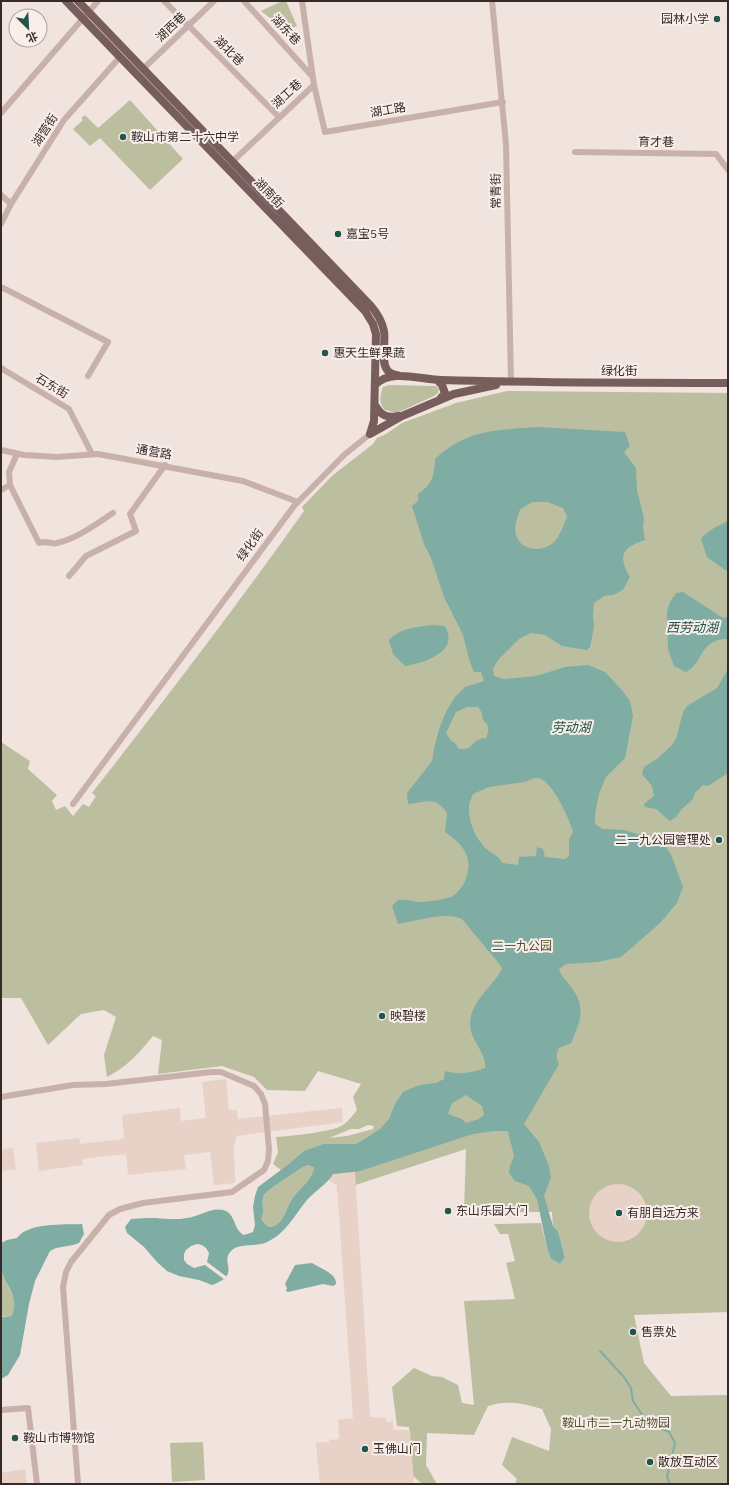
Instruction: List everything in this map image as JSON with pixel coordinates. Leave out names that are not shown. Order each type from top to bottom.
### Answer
[{"type":"main road","name":"湖南街","points":[[66,1],[86,15],[144,69],[376,313],[384,333],[384,362],[388,372],[400,376]]},
{"type":"main road","name":"湖南街","points":[[78,1],[86,15],[120,57],[365,310],[373,324],[376,334],[375,405],[374,421],[370,434]]},
{"type":"main road","name":"绿化街","points":[[375,385],[384,378],[400,376],[437,380],[511,382],[728,383]]},
{"type":"main road","points":[[437,380],[442,385],[445,393],[439,400]]},
{"type":"main road","name":"绿化街","points":[[370,434],[402,416],[439,400],[468,390],[511,382]]},
{"type":"main road","points":[[375,405],[379,412],[384,416],[391,418],[402,416]]},
{"type":"street","points":[[1,113],[98,1]]},
{"type":"street","name":"湖北巷","points":[[164,1],[280,117]]},
{"type":"street","name":"湖西巷","points":[[144,69],[214,1]]},
{"type":"street","name":"湖东巷","points":[[244,1],[312,75]]},
{"type":"street","name":"湖工巷","points":[[232,161],[314,85],[302,1]]},
{"type":"street","name":"常青街","points":[[492,1],[506,144],[511,382]]},
{"type":"street","name":"湖营街","points":[[1,224],[11,204],[64,120],[120,57]]},
{"type":"street","name":"湖工路","points":[[314,85],[324,132],[503,102]]},
{"type":"street","name":"育才巷","points":[[576,152],[716,154],[728,170]]},
{"type":"street","points":[[1,195],[11,204]]},
{"type":"street","points":[[1,287],[108,342],[88,376]]},
{"type":"street","name":"石东街","points":[[1,368],[69,409],[92,454]]},
{"type":"street","name":"绿化街","points":[[73,804],[298,502],[344,455],[370,434]]},
{"type":"street","name":"通营路","points":[[1,450],[24,455],[57,457],[98,454],[165,465],[243,481],[298,502]]},
{"type":"street","points":[[17,454],[9,472],[10,485],[40,543],[47,541],[55,544],[71,538],[113,513]]},
{"type":"street","points":[[69,576],[86,556],[136,531],[130,514],[165,465]]},
{"type":"street","points":[[1,490],[10,485]]},
{"type":"street","points":[[1,1097],[73,1085],[106,1084],[221,1072],[254,1086],[261,1094],[265,1104],[269,1148],[268,1161],[264,1170],[232,1192],[143,1203],[120,1209],[109,1216],[100,1225],[71,1262],[66,1272],[63,1287],[78,1484]]},
{"type":"street","points":[[1,1410],[28,1408],[37,1484]]},
{"type":"green space","points":[[282,1],[286,1],[297,26],[286,30],[261,11]]},
{"type":"green space","points":[[130,100],[183,159],[150,190],[100,138],[90,146],[73,129],[83,120],[81,118],[85,115],[98,128]]},
{"type":"green space","points":[[389,385],[436,386],[439,389],[438,393],[434,396],[397,413],[385,410],[380,402],[383,387]]},
{"type":"green space","name":"二一九公园","points":[[507,391],[728,393],[728,1312],[634,1315],[644,1363],[671,1396],[728,1395],[728,1484],[515,1484],[517,1479],[502,1465],[512,1437],[549,1451],[551,1429],[542,1409],[522,1404],[502,1403],[488,1406],[474,1435],[427,1433],[426,1465],[437,1484],[422,1484],[413,1476],[409,1427],[397,1426],[392,1387],[414,1368],[432,1376],[442,1377],[458,1385],[462,1403],[474,1405],[464,1301],[515,1299],[506,1263],[515,1261],[508,1234],[500,1234],[494,1224],[541,1223],[551,1259],[560,1264],[565,1256],[558,1231],[553,1226],[552,1212],[464,1212],[466,1149],[337,1191],[337,1185],[329,1180],[315,1147],[281,1170],[273,1164],[278,1152],[276,1137],[320,1132],[341,1126],[348,1121],[357,1110],[353,1097],[361,1084],[318,1071],[305,1091],[267,1090],[254,1077],[222,1066],[158,1074],[162,1040],[153,1036],[132,1059],[107,1077],[104,1055],[116,1017],[104,1010],[81,1014],[48,1045],[21,998],[1,998],[1,742],[30,761],[28,769],[57,795],[52,801],[56,810],[65,806],[73,816],[83,804],[89,807],[96,796],[92,793],[173,689],[252,583],[304,511],[302,507],[333,475],[373,444],[377,438],[386,434],[402,423],[456,403]],"holes":[[[368,1125],[374,1126],[373,1129],[347,1136],[329,1138],[351,1129],[359,1129]]]},
{"type":"green space","points":[[308,1165],[314,1168],[311,1177],[292,1199],[279,1223],[270,1227],[267,1226],[261,1219],[263,1213],[264,1195],[270,1189]]},
{"type":"green space","points":[[1,1268],[14,1299],[15,1306],[12,1316],[1,1316]]},
{"type":"green space","points":[[203,1442],[205,1480],[172,1482],[170,1443]]},
{"type":"shaded area","points":[[226,1079],[229,1110],[237,1110],[238,1119],[342,1108],[343,1122],[236,1136],[234,1148],[235,1183],[214,1185],[210,1152],[184,1155],[186,1169],[128,1175],[126,1154],[82,1159],[83,1165],[39,1171],[36,1143],[79,1138],[80,1144],[124,1139],[122,1115],[180,1108],[181,1121],[206,1118],[202,1082]]},
{"type":"shaded area","points":[[13,1148],[16,1169],[1,1171],[1,1150]]},
{"type":"shaded area","points":[[355,1172],[370,1417],[386,1418],[386,1422],[393,1421],[393,1430],[410,1430],[414,1484],[320,1484],[316,1443],[329,1442],[329,1440],[339,1439],[338,1420],[353,1418],[337,1185],[329,1180],[333,1174]]},
{"type":"shaded area","points":[[612,1184],[624,1184],[639,1192],[647,1207],[647,1219],[639,1234],[624,1242],[612,1242],[597,1234],[589,1219],[589,1207],[597,1192]]},
{"type":"shaded area","points":[[25,1469],[27,1484],[1,1484],[1,1473]]},
{"type":"water","name":"劳动湖","points":[[538,427],[625,432],[630,446],[624,452],[636,468],[637,490],[644,518],[643,528],[645,540],[627,549],[624,553],[624,563],[630,577],[623,590],[613,595],[604,596],[594,603],[594,627],[590,647],[587,650],[562,646],[545,635],[531,633],[519,639],[499,659],[493,668],[494,676],[504,679],[536,676],[565,667],[588,665],[605,672],[621,689],[630,701],[633,716],[625,758],[606,777],[599,794],[595,814],[595,824],[603,829],[624,830],[661,841],[671,854],[683,887],[677,903],[660,923],[621,957],[598,962],[566,964],[559,969],[579,1002],[579,1022],[571,1043],[559,1048],[557,1052],[557,1060],[559,1064],[524,1124],[539,1142],[549,1166],[551,1177],[544,1196],[553,1226],[558,1231],[565,1257],[560,1264],[551,1259],[547,1248],[537,1199],[529,1186],[515,1181],[509,1173],[514,1156],[508,1131],[495,1131],[473,1134],[360,1171],[333,1174],[307,1200],[285,1229],[274,1238],[263,1243],[239,1246],[232,1250],[228,1254],[228,1272],[226,1277],[212,1285],[199,1280],[179,1276],[167,1271],[144,1247],[127,1233],[125,1227],[131,1219],[183,1219],[218,1209],[230,1214],[240,1233],[244,1235],[253,1232],[255,1225],[253,1207],[258,1187],[304,1151],[324,1144],[356,1144],[380,1129],[389,1119],[395,1104],[403,1092],[420,1085],[436,1083],[444,1079],[445,1071],[465,1073],[485,1068],[483,1056],[473,1037],[470,1027],[471,1017],[478,1000],[497,977],[502,969],[501,966],[462,919],[439,916],[398,924],[392,906],[398,900],[421,902],[451,897],[460,890],[465,881],[468,873],[468,859],[466,852],[457,841],[445,832],[447,813],[443,807],[430,801],[408,804],[407,793],[432,761],[440,726],[455,697],[465,687],[484,681],[481,672],[474,672],[463,635],[444,597],[431,558],[424,544],[412,506],[418,501],[418,494],[430,483],[432,479],[435,459],[447,449],[471,436],[483,433]],"holes":[[[533,502],[547,502],[563,508],[567,516],[557,538],[553,543],[538,549],[524,546],[519,541],[515,528],[520,510]],[[467,707],[478,707],[482,713],[483,720],[487,724],[488,732],[486,738],[477,740],[469,748],[459,749],[446,733],[456,712]],[[534,778],[540,778],[548,784],[561,804],[573,832],[569,839],[569,856],[565,859],[545,857],[543,849],[537,847],[536,856],[519,857],[518,865],[502,863],[484,847],[477,837],[471,825],[469,812],[469,804],[473,794],[489,787],[525,782]],[[466,1095],[482,1106],[484,1115],[479,1119],[466,1123],[462,1119],[448,1114],[452,1103]],[[308,1165],[314,1168],[311,1177],[292,1199],[279,1223],[270,1227],[267,1226],[261,1219],[263,1213],[263,1198],[264,1195],[303,1167]]]},
{"type":"water","points":[[728,521],[728,572],[707,557],[701,539],[710,531]]},
{"type":"water","name":"西劳动湖","points":[[683,592],[723,618],[728,617],[728,639],[719,640],[706,647],[696,663],[686,672],[674,666],[668,649],[667,611],[670,602],[676,593]]},
{"type":"water","points":[[432,625],[445,626],[448,635],[448,643],[438,655],[421,662],[405,666],[393,654],[389,640],[393,636],[403,631],[415,627]]},
{"type":"water","name":"西劳动湖","points":[[728,669],[728,773],[708,786],[703,785],[695,793],[693,799],[676,817],[670,821],[656,809],[645,807],[644,804],[654,796],[652,786],[642,774],[644,767],[658,758],[676,739],[683,712],[687,706],[717,688]]},
{"type":"water","points":[[82,1224],[84,1234],[79,1243],[56,1248],[50,1251],[35,1281],[29,1304],[20,1355],[8,1375],[1,1379],[1,1317],[12,1316],[14,1303],[12,1293],[2,1272],[0,1258],[1,1243],[17,1238],[22,1233],[38,1227],[47,1225]]},
{"type":"water","points":[[312,1263],[331,1274],[336,1280],[336,1284],[333,1286],[323,1284],[288,1292],[286,1291],[287,1288],[285,1284],[295,1265]]},
{"type":"pier","points":[[197,1244],[206,1248],[209,1253],[207,1262],[227,1277],[225,1280],[205,1265],[194,1268],[187,1264],[184,1260],[186,1250]]},
{"type":"waterway","points":[[600,1351],[624,1377],[631,1388],[633,1401],[643,1416],[658,1427],[669,1432],[675,1443],[667,1477],[670,1484]]},
{"type":"place","name":"园林小学","points":[[717,19]]},
{"type":"place","name":"鞍山市第二十六中学","points":[[123,137]]},
{"type":"place","name":"嘉宝5号","points":[[338,234]]},
{"type":"place","name":"惠天生鲜果蔬","points":[[325,353]]},
{"type":"place","name":"二一九公园管理处","points":[[719,840]]},
{"type":"place","name":"映碧楼","points":[[382,1016]]},
{"type":"place","name":"东山乐园大门","points":[[448,1211]]},
{"type":"place","name":"有朋自远方来","points":[[619,1213]]},
{"type":"place","name":"售票处","points":[[633,1332]]},
{"type":"place","name":"鞍山市博物馆","points":[[15,1438]]},
{"type":"place","name":"玉佛山门","points":[[365,1449]]},
{"type":"place","name":"散放互动区","points":[[650,1462]]},
{"type":"park label","name":"鞍山市二一九动物园","points":[[616,1423]]}]
